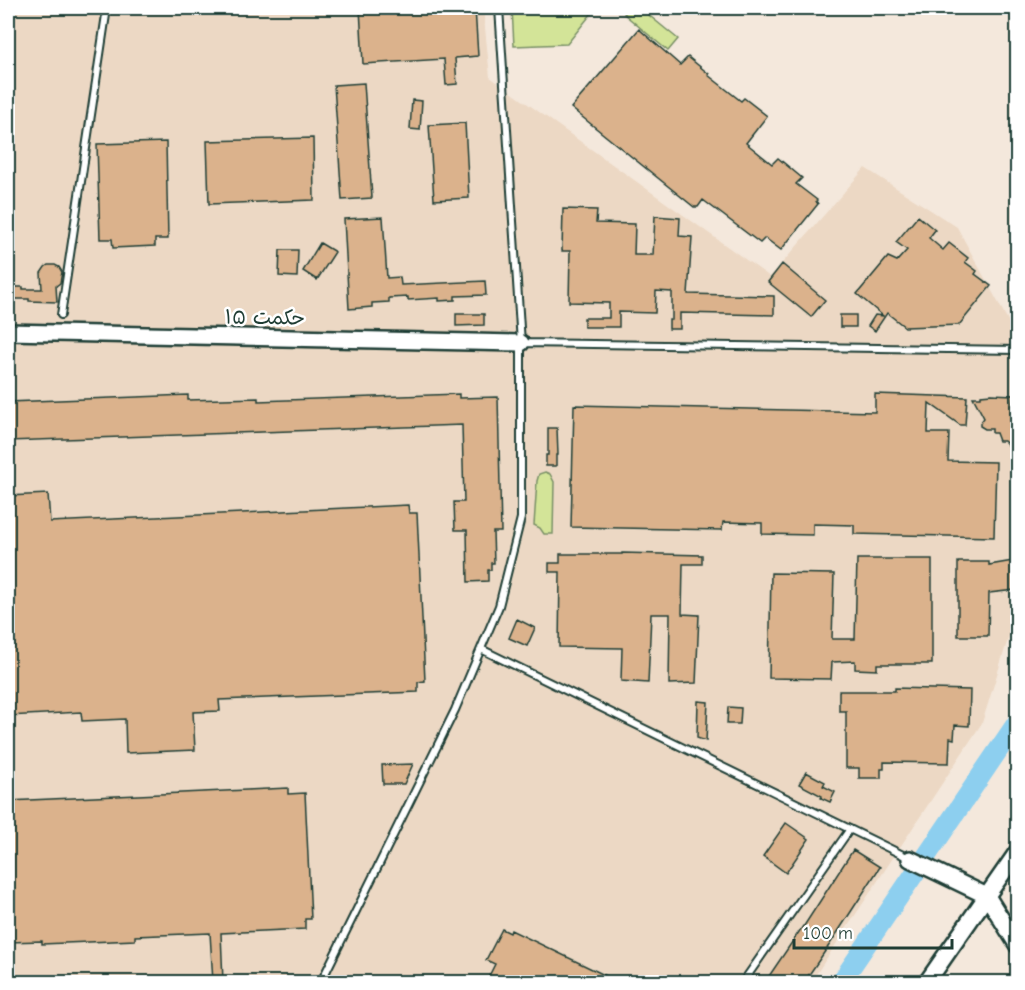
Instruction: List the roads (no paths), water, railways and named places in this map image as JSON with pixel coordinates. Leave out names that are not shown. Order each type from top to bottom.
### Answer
[{"type":"street","name":"حکمت ۱۵","points":[[8,332],[521,343]]},
{"type":"street","points":[[927,982],[1017,851]]},
{"type":"street","points":[[910,859],[987,896],[1017,946]]},
{"type":"lane","points":[[61,315],[107,8]]},
{"type":"lane","points":[[321,982],[455,710],[500,606],[521,518],[521,343],[499,8]]},
{"type":"lane","points":[[521,343],[1017,350]]},
{"type":"lane","points":[[481,650],[910,859]]},
{"type":"lane","points":[[743,982],[850,829]]},
{"type":"waterway","points":[[841,982],[1018,721]]}]
